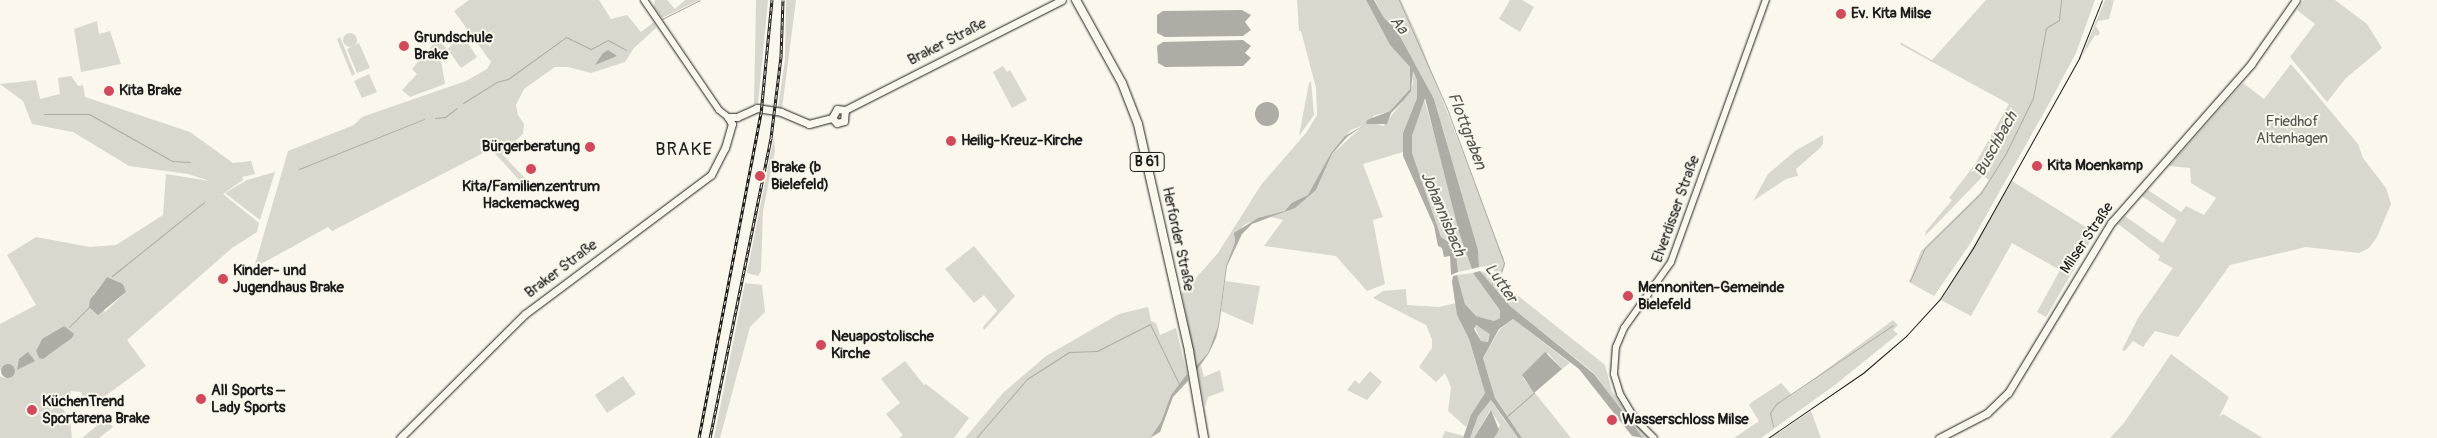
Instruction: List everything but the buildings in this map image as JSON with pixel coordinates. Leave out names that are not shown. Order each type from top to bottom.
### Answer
[{"type":"main road","name":"Braker Straße","points":[[845,110],[1062,0]]},
{"type":"main road","name":"Herforder Straße","points":[[1076,0],[1122,83],[1138,124],[1191,364],[1204,438]]},
{"type":"main road","name":"Milser Straße","points":[[1939,438],[1987,413],[2008,393],[2111,223],[2241,75],[2296,0]]},
{"type":"main road","points":[[732,124],[728,117],[737,117],[757,108],[780,112],[809,124],[832,118],[837,109],[845,110],[844,122],[837,123],[832,118]]},
{"type":"main road","name":"Braker Straße","points":[[400,438],[525,314],[708,177],[722,156],[732,124],[737,122],[737,117]]},
{"type":"street","points":[[644,0],[718,108],[728,117]]},
{"type":"street","name":"Elverdisser Straße","points":[[1654,438],[1635,419],[1620,394],[1614,374],[1616,347],[1624,328],[1671,262],[1766,0]]},
{"type":"green space","points":[[469,0],[599,0],[611,19],[627,15],[641,32],[654,22],[656,28],[634,48],[625,62],[591,73],[568,67],[555,67],[524,89],[516,105],[518,115],[524,124],[523,134],[502,154],[535,189],[529,191],[491,149],[332,231],[328,227],[254,268],[288,151],[354,125],[362,117],[466,81],[487,69],[491,62],[454,11]]},
{"type":"green space","points":[[655,0],[667,0],[675,9],[685,0],[699,0],[662,18],[654,7]]},
{"type":"green space","points":[[756,0],[768,0],[758,104],[754,104]]},
{"type":"green space","points":[[786,0],[796,0],[782,109],[778,107],[785,60]]},
{"type":"green space","points":[[1297,0],[1366,0],[1390,45],[1410,67],[1410,89],[1390,111],[1373,116],[1374,123],[1383,126],[1408,95],[1413,84],[1412,69],[1417,80],[1417,98],[1403,133],[1403,152],[1363,164],[1383,217],[1373,220],[1385,284],[1367,291],[1336,256],[1264,246],[1283,220],[1271,217],[1285,212],[1245,224],[1234,237],[1235,242],[1226,266],[1218,326],[1208,353],[1196,366],[1182,294],[1218,253],[1261,185],[1306,133],[1317,115],[1316,88],[1301,31],[1299,31]],"holes":[[[1364,125],[1332,154],[1316,190],[1309,195],[1331,153],[1351,130]],[[1309,195],[1285,212],[1290,203]]]},
{"type":"green space","points":[[1375,0],[1401,0],[1419,39],[1503,257],[1505,266],[1501,275],[1487,266],[1479,267],[1478,250],[1434,99],[1396,29],[1384,19]]},
{"type":"green space","points":[[1510,0],[1522,0],[1534,7],[1520,32],[1499,19]]},
{"type":"green space","points":[[1986,0],[2095,0],[2076,53],[2051,100],[1970,244],[1934,296],[1909,282],[1921,251],[1980,193],[1989,180],[1983,176],[1925,236],[1926,231],[1952,200],[1949,198],[1975,164],[2009,104],[1901,45],[1900,42],[1932,60]]},
{"type":"green space","points":[[2105,0],[2114,0],[2109,19],[2098,21],[2096,26],[2100,33],[2098,36],[2095,35],[2080,60]]},
{"type":"green space","name":"Friedhof Altenhagen","points":[[2304,0],[2335,0],[2367,24],[2382,48],[2346,78],[2327,102],[2290,57],[2315,24],[2297,10]]},
{"type":"green space","points":[[97,21],[99,34],[110,31],[121,64],[81,72],[74,29]]},
{"type":"green space","points":[[350,33],[355,35],[357,40],[355,45],[350,47],[345,45],[343,40],[345,35]]},
{"type":"green space","points":[[462,34],[477,57],[461,68],[449,51],[441,61],[445,84],[410,97],[402,90],[417,74],[412,69],[437,40],[448,49]]},
{"type":"green space","points":[[340,37],[355,74],[352,76],[337,39]]},
{"type":"green space","points":[[359,43],[370,68],[357,73],[347,49]]},
{"type":"green space","points":[[2291,64],[2358,144],[2363,158],[2386,188],[2391,204],[2377,237],[2369,248],[2359,253],[2306,247],[2230,265],[2178,337],[2155,331],[2143,347],[2133,341],[2125,351],[2122,350],[2138,318],[2173,268],[2158,260],[2160,256],[2118,224],[2125,216],[2163,243],[2177,220],[2142,196],[2148,190],[2181,212],[2186,206],[2204,215],[2216,198],[2191,183],[2190,168],[2169,166],[2243,83],[2264,99]]},
{"type":"green space","points":[[1003,66],[1007,72],[1010,70],[1027,100],[1012,108],[993,72]]},
{"type":"green space","points":[[369,74],[377,92],[362,98],[354,81]]},
{"type":"green space","points":[[71,76],[78,86],[83,85],[85,97],[190,132],[233,163],[251,161],[255,174],[242,177],[243,180],[207,205],[223,194],[259,223],[257,232],[232,248],[127,340],[146,366],[89,408],[82,399],[82,392],[71,391],[70,403],[61,406],[70,420],[72,438],[0,438],[0,376],[4,378],[15,373],[6,364],[0,371],[0,324],[36,305],[7,255],[36,237],[90,247],[116,245],[163,215],[166,174],[210,181],[188,174],[129,166],[73,132],[32,124],[23,101],[0,84],[36,80],[40,99],[60,94],[58,78]],"holes":[[[107,277],[123,284],[126,292],[105,312],[93,295]],[[64,326],[73,337],[47,356],[39,358],[36,351],[42,339]]]},
{"type":"green space","points":[[1311,81],[1314,115],[1299,136],[1309,83]]},
{"type":"green space","points":[[1424,98],[1472,269],[1458,272],[1452,243],[1441,237],[1412,153],[1412,136]]},
{"type":"green space","points":[[1823,135],[1823,144],[1796,169],[1798,176],[1786,179],[1753,201],[1768,174],[1795,151]]},
{"type":"green space","points":[[774,136],[775,151],[763,211],[761,271],[758,276],[747,273]]},
{"type":"green space","points":[[275,172],[260,220],[225,193],[247,180]]},
{"type":"green space","points":[[2012,181],[2095,233],[2046,317],[2037,312],[2060,270],[2012,243],[1971,316],[1941,300]]},
{"type":"green space","points":[[974,246],[1015,296],[984,330],[983,327],[997,311],[984,295],[974,303],[945,269]]},
{"type":"green space","points":[[1480,271],[1492,275],[1605,365],[1612,392],[1648,438],[1643,438],[1630,423],[1594,373],[1510,306]]},
{"type":"green space","points":[[1473,273],[1501,310],[1500,318],[1494,321],[1476,316],[1465,304],[1457,275]]},
{"type":"green space","points":[[1225,281],[1260,286],[1253,325],[1221,311]]},
{"type":"green space","points":[[745,283],[762,285],[765,312],[750,327],[720,438],[714,438]]},
{"type":"green space","points":[[1406,289],[1407,305],[1439,307],[1456,303],[1457,315],[1469,339],[1485,393],[1466,427],[1448,411],[1451,387],[1445,373],[1436,382],[1419,367],[1432,348],[1432,339],[1426,325],[1373,298],[1383,291]]},
{"type":"green space","points":[[1148,307],[1151,321],[1156,323],[1160,335],[1176,328],[1187,374],[1171,395],[1162,422],[1150,438],[965,438],[1003,393],[1046,356],[1119,314]]},
{"type":"green space","points":[[1513,319],[1570,363],[1562,369],[1548,353],[1523,378],[1571,438],[1522,438],[1495,398],[1483,358],[1500,329]]},
{"type":"green space","points":[[1893,320],[1898,325],[1893,330],[1898,334],[1835,385],[1761,438],[1734,438],[1759,421],[1749,405],[1752,402],[1781,383],[1792,395]]},
{"type":"green space","points":[[1474,325],[1487,330],[1491,334],[1488,342],[1481,341]]},
{"type":"green space","points":[[2171,354],[2229,397],[2219,417],[2223,414],[2263,438],[2110,438],[2124,423]]},
{"type":"green space","points":[[905,361],[924,385],[926,384],[969,418],[954,438],[899,438],[903,435],[886,414],[900,403],[881,379]]},
{"type":"green space","points":[[1201,365],[1204,377],[1220,370],[1224,391],[1208,397],[1205,407],[1197,370]]},
{"type":"green space","points":[[1370,371],[1382,382],[1367,400],[1347,390],[1355,380],[1359,384]]},
{"type":"green space","points":[[623,376],[636,394],[607,413],[595,395]]},
{"type":"green space","points":[[1491,400],[1518,438],[1494,438],[1500,425],[1490,410],[1474,438],[1470,438],[1478,416]]},
{"type":"green space","points":[[1811,411],[1821,438],[1771,438]]},
{"type":"green space","points":[[106,418],[113,427],[99,438],[82,438]]},
{"type":"green space","points":[[1445,431],[1464,436],[1463,438],[1442,438]]},
{"type":"shaded area","points":[[1366,0],[1374,0],[1384,18],[1396,29],[1434,99],[1478,250],[1479,267],[1472,269],[1459,232],[1425,98],[1412,136],[1412,153],[1441,237],[1455,246],[1458,272],[1451,275],[1450,256],[1444,257],[1442,248],[1438,246],[1434,226],[1403,156],[1403,133],[1417,98],[1417,80],[1413,71],[1411,91],[1391,113],[1387,124],[1366,124],[1367,120],[1390,111],[1410,89],[1410,67],[1390,45]]},
{"type":"shaded area","points":[[1242,10],[1251,15],[1245,22],[1251,30],[1243,36],[1165,37],[1157,33],[1157,15],[1163,11]]},
{"type":"shaded area","points":[[1243,40],[1251,46],[1245,53],[1251,58],[1243,66],[1165,67],[1158,63],[1157,46],[1163,42]]},
{"type":"shaded area","points":[[608,50],[617,56],[595,65],[603,53]]},
{"type":"shaded area","points":[[1267,102],[1276,105],[1279,114],[1276,123],[1267,126],[1258,123],[1255,114],[1258,105]]},
{"type":"shaded area","points":[[1366,124],[1347,137],[1332,154],[1316,190],[1295,208],[1252,224],[1242,234],[1227,266],[1219,326],[1216,338],[1209,353],[1197,370],[1196,366],[1208,353],[1218,326],[1226,266],[1235,242],[1234,233],[1258,218],[1285,211],[1291,203],[1308,195],[1331,153],[1345,136]]},
{"type":"shaded area","points":[[1480,271],[1510,306],[1594,374],[1643,438],[1632,436],[1579,369],[1513,319],[1499,329],[1483,358],[1495,398],[1522,438],[1518,438],[1491,400],[1478,416],[1470,438],[1463,438],[1471,415],[1485,393],[1469,339],[1457,315],[1452,282],[1453,276],[1457,275],[1465,304],[1476,316],[1494,321],[1500,318],[1500,310],[1473,273]],"holes":[[[1476,325],[1490,334],[1488,342],[1481,341],[1474,329]]]},
{"type":"shaded area","points":[[107,277],[123,284],[126,292],[98,315],[89,307],[90,300]]},
{"type":"shaded area","points":[[64,326],[74,334],[72,338],[43,359],[39,358],[36,351],[42,339]]},
{"type":"shaded area","points":[[28,352],[35,361],[17,370],[19,359]]},
{"type":"shaded area","points":[[1545,352],[1562,369],[1534,393],[1522,375]]},
{"type":"shaded area","points":[[5,364],[11,364],[15,371],[11,378],[5,378],[1,374],[1,368]]},
{"type":"shaded area","points":[[1187,374],[1188,381],[1173,397],[1160,432],[1150,438],[1161,422],[1171,395]]},
{"type":"shaded area","points":[[1491,410],[1499,430],[1494,438],[1474,438]]},
{"type":"waterway","points":[[662,19],[700,0]]},
{"type":"waterway","name":"Flottgraben","points":[[1399,0],[1446,106],[1504,263],[1501,272]]},
{"type":"waterway","name":"Buschbach","points":[[1910,281],[1924,249],[1981,193],[2006,153],[2033,98],[2046,28],[2059,20],[2061,0]]},
{"type":"waterway","points":[[463,103],[496,82],[508,79],[566,37],[591,49],[608,40],[626,50]]},
{"type":"waterway","points":[[435,118],[445,117],[457,108]]},
{"type":"waterway","points":[[44,114],[89,114],[172,161],[190,162]]},
{"type":"waterway","points":[[299,169],[424,119]]},
{"type":"waterway","points":[[112,276],[204,202]]},
{"type":"waterway","name":"Flottgraben","points":[[1490,286],[1496,279]]},
{"type":"waterway","points":[[69,327],[89,307]]},
{"type":"waterway","points":[[976,438],[1027,379],[1069,352],[1097,351],[1150,324],[1179,384]]},
{"type":"waterway","name":"Buschbach","points":[[1773,426],[1770,413],[1776,404],[1893,325]]},
{"type":"waterway","points":[[1506,417],[1534,393]]},
{"type":"tram line","points":[[1768,438],[1863,373],[1906,336],[1940,299],[1973,248],[2079,58],[2102,0]]},
{"type":"railway","points":[[699,438],[761,114],[772,0]]},
{"type":"railway","points":[[710,438],[771,138],[781,57],[783,0]]},
{"type":"place","name":"Ev. Kita Milse","points":[[1841,14]]},
{"type":"place","name":"Grundschule Brake","points":[[404,46]]},
{"type":"place","name":"Kita Brake","points":[[109,91]]},
{"type":"place","name":"Heilig-Kreuz-Kirche","points":[[951,141]]},
{"type":"place","name":"Bürgerberatung","points":[[590,147]]},
{"type":"place","name":"Kita Moenkamp","points":[[2037,166]]},
{"type":"place","name":"Kita/Familienzentrum Hackemackweg","points":[[531,169]]},
{"type":"place","name":"Brake (b Bielefeld)","points":[[760,176]]},
{"type":"place","name":"Kinder- und Jugendhaus Brake","points":[[223,279]]},
{"type":"place","name":"Mennoniten-Gemeinde Bielefeld","points":[[1628,296]]},
{"type":"place","name":"Neuapostolische Kirche","points":[[821,345]]},
{"type":"place","name":"All Sports – Lady Sports","points":[[201,399]]},
{"type":"place","name":"KüchenTrend Sportarena Brake","points":[[32,410]]},
{"type":"place","name":"Wasserschloss Milse","points":[[1612,420]]},
{"type":"district","name":"BRAKE","points":[[684,150]]},
{"type":"water label","name":"Aa","points":[[1399,25]]},
{"type":"water label","name":"Johannisbach","points":[[1443,214]]},
{"type":"water label","name":"Lutter","points":[[1501,283]]}]
